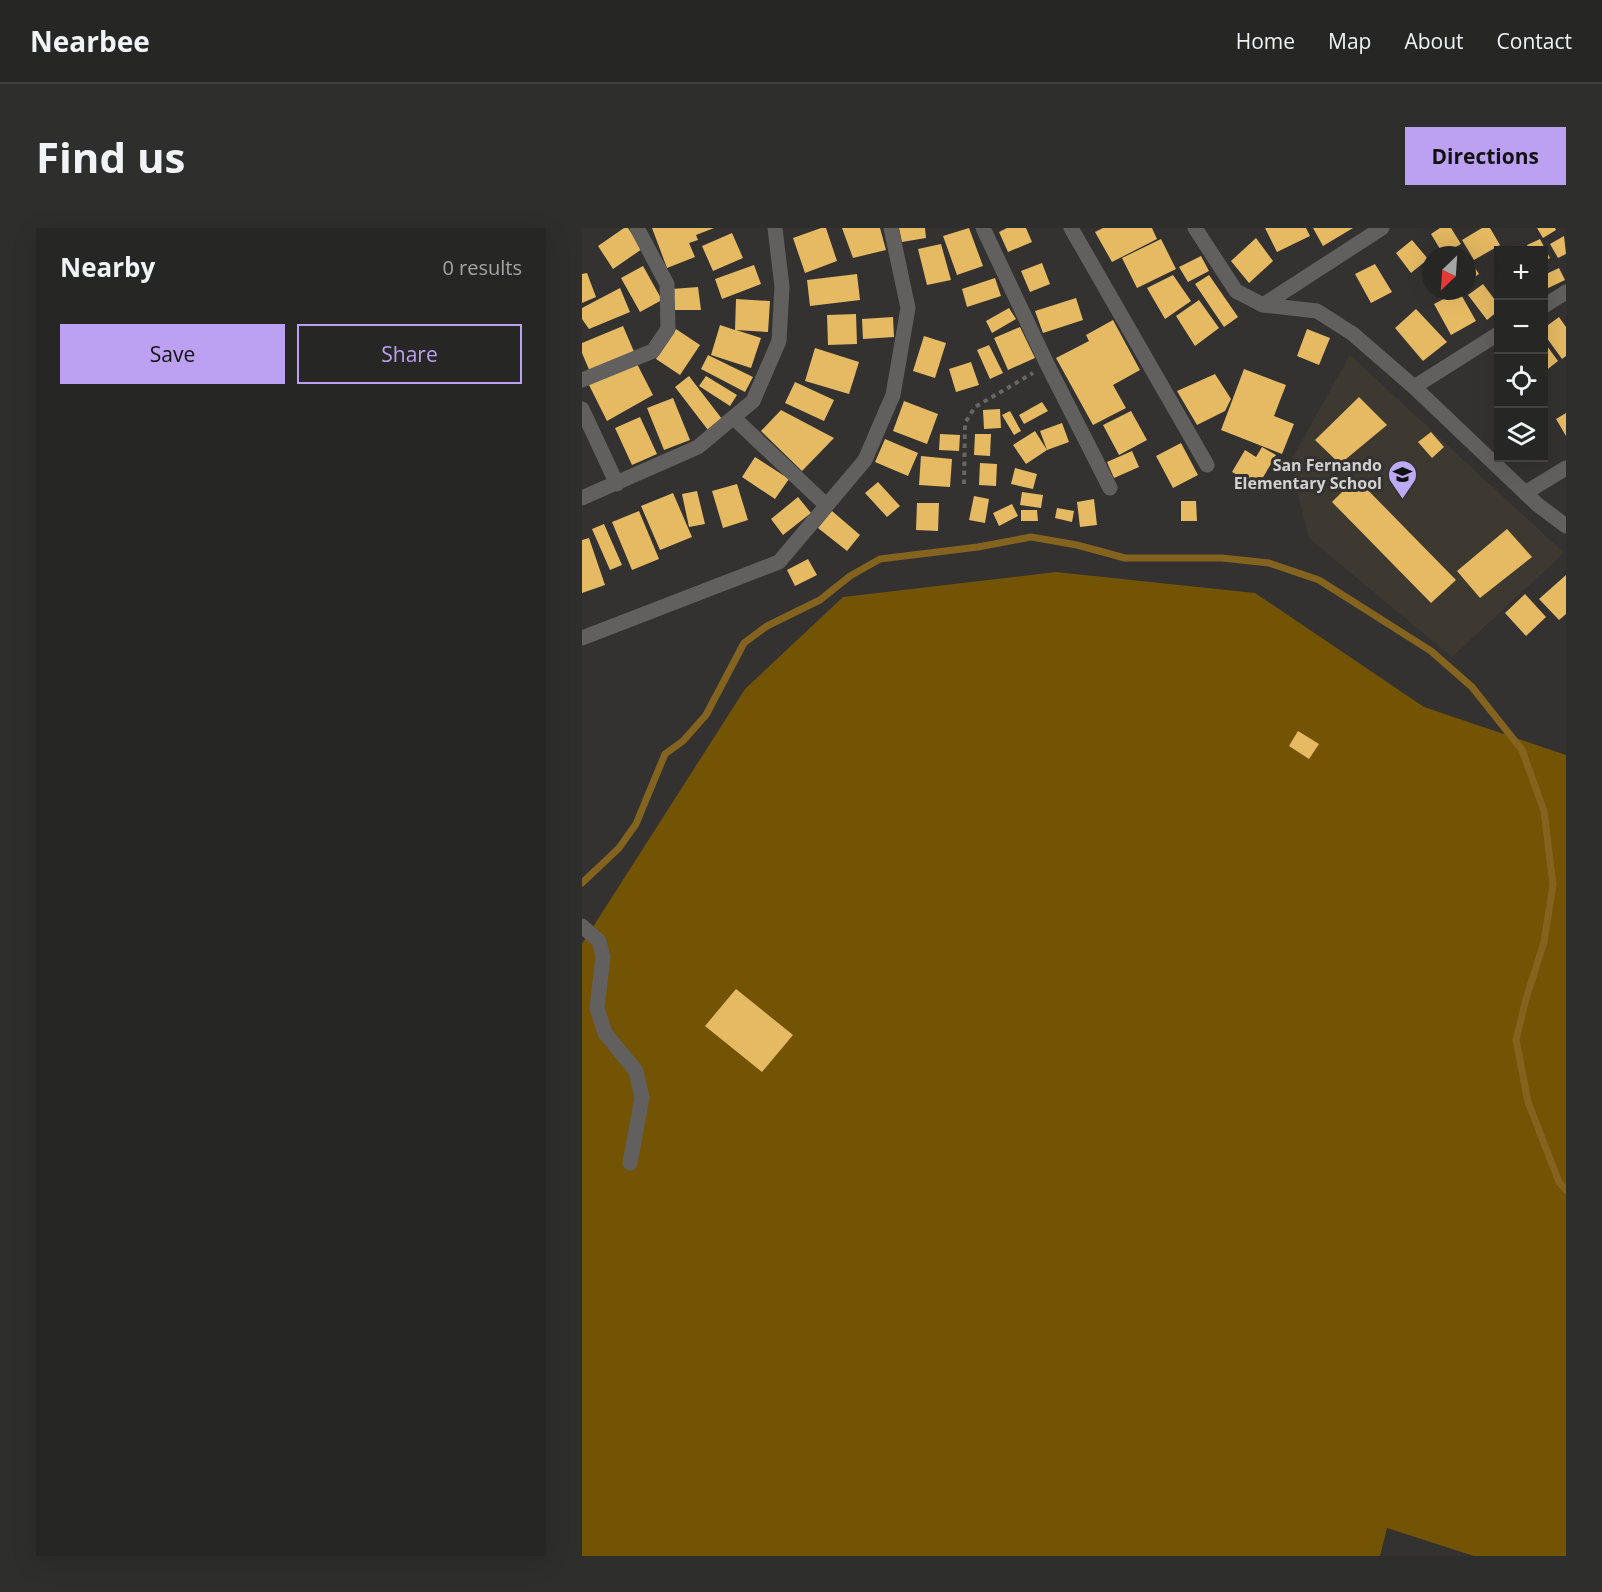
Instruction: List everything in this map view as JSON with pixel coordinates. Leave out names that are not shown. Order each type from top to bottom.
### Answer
[{"type":"street","points":[[582,380],[653,351],[668,329],[667,284],[637,228]]},
{"type":"street","points":[[582,639],[779,562],[865,460],[893,395],[908,308],[891,228]]},
{"type":"street","points":[[983,228],[1047,364],[1110,488]]},
{"type":"street","points":[[1071,228],[1207,465]]},
{"type":"street","points":[[1194,228],[1236,291],[1263,305],[1317,311],[1353,334],[1414,387],[1525,493],[1566,526]]},
{"type":"street","points":[[1263,305],[1382,228]]},
{"type":"street","points":[[582,498],[698,447],[753,402],[779,341],[782,287],[781,229]]},
{"type":"street","points":[[1548,303],[1566,292]]},
{"type":"street","points":[[1414,387],[1494,337]]},
{"type":"street","points":[[582,409],[616,484]]},
{"type":"street","points":[[734,418],[826,505]]},
{"type":"street","points":[[1525,493],[1566,468]]},
{"type":"street","points":[[582,926],[599,940],[603,957],[597,1008],[605,1033],[636,1071],[642,1098],[630,1164]]},
{"type":"path","points":[[964,484],[965,423],[975,407],[1047,364]]},
{"type":"shaded area","name":"San Fernando Elementary School","points":[[1350,355],[1564,553],[1452,657],[1309,538],[1290,462]]},
{"type":"shaded area","points":[[1056,572],[1255,593],[1424,707],[1566,755],[1566,1556],[1474,1556],[1387,1528],[1380,1556],[582,1556],[582,944],[745,689],[843,597]]},
{"type":"building","points":[[624,228],[628,228],[642,249],[613,269],[598,246]]},
{"type":"building","points":[[652,228],[714,228],[696,235],[698,240],[689,243],[695,257],[667,268]]},
{"type":"building","points":[[826,228],[837,261],[805,273],[793,238]]},
{"type":"building","points":[[842,228],[880,228],[886,250],[853,258]]},
{"type":"building","points":[[899,228],[925,228],[926,238],[902,242]]},
{"type":"building","points":[[969,228],[983,266],[957,275],[943,236]]},
{"type":"building","points":[[1007,228],[1026,228],[1032,242],[1008,252],[999,232]]},
{"type":"building","points":[[1103,228],[1152,228],[1157,239],[1112,262],[1095,232]]},
{"type":"building","points":[[1265,228],[1306,228],[1310,236],[1277,252]]},
{"type":"building","points":[[1313,228],[1353,228],[1323,246]]},
{"type":"building","points":[[1440,228],[1451,228],[1461,244],[1438,246],[1431,234]]},
{"type":"building","points":[[1482,228],[1490,228],[1500,245],[1494,246],[1494,248],[1476,259],[1476,246],[1466,246],[1462,240]]},
{"type":"building","points":[[1537,228],[1555,228],[1556,230],[1543,238]]},
{"type":"building","points":[[732,233],[743,258],[713,271],[702,246]]},
{"type":"building","points":[[1564,236],[1566,254],[1558,258],[1550,244]]},
{"type":"building","points":[[1256,238],[1273,261],[1249,283],[1231,261]]},
{"type":"building","points":[[1161,239],[1176,269],[1137,288],[1122,258]]},
{"type":"building","points":[[1540,239],[1544,246],[1528,246]]},
{"type":"building","points":[[1412,240],[1422,252],[1422,264],[1411,273],[1396,253]]},
{"type":"building","points":[[941,244],[951,280],[927,285],[918,249]]},
{"type":"building","points":[[1201,256],[1209,271],[1188,282],[1179,267]]},
{"type":"building","points":[[1042,263],[1050,284],[1030,292],[1021,271]]},
{"type":"building","points":[[1375,264],[1392,292],[1371,303],[1355,274]]},
{"type":"building","points":[[754,265],[761,284],[722,299],[715,279]]},
{"type":"building","points":[[643,266],[662,300],[640,312],[621,278]]},
{"type":"building","points":[[1559,268],[1565,280],[1548,288],[1548,273]]},
{"type":"building","points":[[587,273],[596,297],[582,303],[582,274]]},
{"type":"building","points":[[857,274],[860,300],[810,306],[807,280]]},
{"type":"building","points":[[1173,275],[1191,301],[1165,319],[1147,288]]},
{"type":"building","points":[[1209,275],[1238,317],[1224,327],[1195,284]]},
{"type":"building","points":[[995,278],[1001,296],[967,307],[962,289]]},
{"type":"building","points":[[1483,284],[1494,299],[1494,314],[1487,320],[1472,300],[1476,300],[1476,289]]},
{"type":"building","points":[[698,287],[701,310],[675,310],[672,289]]},
{"type":"building","points":[[620,288],[630,312],[589,329],[582,319],[582,308]]},
{"type":"building","points":[[1076,298],[1083,320],[1043,333],[1035,311]]},
{"type":"building","points":[[736,299],[770,301],[768,332],[736,330],[761,338],[751,368],[711,355],[720,325],[735,330]]},
{"type":"building","points":[[1199,300],[1219,328],[1195,346],[1176,316]]},
{"type":"building","points":[[1442,300],[1464,300],[1476,321],[1451,335],[1434,304]]},
{"type":"building","points":[[1009,308],[1016,319],[992,333],[986,321]]},
{"type":"building","points":[[1416,309],[1447,342],[1423,361],[1395,328]]},
{"type":"building","points":[[856,314],[857,344],[828,345],[827,315]]},
{"type":"building","points":[[893,317],[894,337],[863,339],[862,319]]},
{"type":"building","points":[[1559,317],[1566,327],[1566,356],[1562,359],[1548,340],[1548,325]]},
{"type":"building","points":[[1113,320],[1140,370],[1113,385],[1126,408],[1093,425],[1056,358],[1089,341],[1086,335]]},
{"type":"building","points":[[623,326],[635,354],[590,372],[582,353],[582,343]]},
{"type":"building","points":[[1020,327],[1035,358],[1008,370],[994,338]]},
{"type":"building","points":[[676,329],[700,345],[680,375],[656,359]]},
{"type":"building","points":[[1307,329],[1330,338],[1319,365],[1297,356]]},
{"type":"building","points":[[924,336],[946,343],[935,378],[913,371]]},
{"type":"building","points":[[989,345],[1003,373],[990,379],[977,350]]},
{"type":"building","points":[[1548,347],[1558,361],[1548,369]]},
{"type":"building","points":[[815,348],[859,362],[849,394],[805,381]]},
{"type":"building","points":[[708,355],[753,377],[745,392],[701,369]]},
{"type":"building","points":[[636,362],[653,395],[607,421],[587,381]]},
{"type":"building","points":[[971,362],[979,385],[956,392],[949,369]]},
{"type":"building","points":[[1244,369],[1286,385],[1274,416],[1294,424],[1282,454],[1221,430]]},
{"type":"building","points":[[1215,374],[1231,399],[1225,411],[1197,425],[1177,391]]},
{"type":"building","points":[[689,376],[722,419],[708,430],[675,387]]},
{"type":"building","points":[[706,376],[737,395],[730,406],[699,386]]},
{"type":"building","points":[[795,382],[834,400],[824,421],[785,403]]},
{"type":"building","points":[[1359,397],[1387,425],[1340,464],[1315,440]]},
{"type":"building","points":[[673,398],[690,440],[664,450],[647,408]]},
{"type":"building","points":[[904,401],[938,414],[927,444],[893,431]]},
{"type":"building","points":[[1042,402],[1048,411],[1024,424],[1019,415]]},
{"type":"building","points":[[1000,409],[1001,428],[984,429],[983,410]]},
{"type":"building","points":[[781,410],[834,438],[802,471],[761,431]]},
{"type":"building","points":[[1010,411],[1021,431],[1014,435],[1002,415]]},
{"type":"building","points":[[1131,411],[1147,440],[1119,455],[1103,425]]},
{"type":"building","points":[[1566,413],[1566,436],[1556,419]]},
{"type":"building","points":[[640,417],[657,454],[632,465],[615,428]]},
{"type":"building","points":[[1062,423],[1069,442],[1047,450],[1040,431]]},
{"type":"building","points":[[1035,431],[1047,450],[1026,464],[1013,445]]},
{"type":"building","points":[[1431,432],[1444,447],[1432,458],[1418,442]]},
{"type":"building","points":[[940,434],[960,435],[959,451],[939,450]]},
{"type":"building","points":[[975,434],[991,434],[990,456],[974,455]]},
{"type":"building","points":[[885,439],[918,453],[908,476],[875,462]]},
{"type":"building","points":[[1181,443],[1198,475],[1173,488],[1156,456]]},
{"type":"building","points":[[1262,447],[1276,455],[1258,486],[1232,472],[1245,450],[1256,457]]},
{"type":"building","points":[[1132,451],[1139,467],[1114,478],[1107,462]]},
{"type":"building","points":[[921,456],[952,459],[950,487],[919,485]]},
{"type":"building","points":[[755,457],[789,479],[775,499],[742,477]]},
{"type":"building","points":[[980,463],[997,464],[996,486],[979,485]]},
{"type":"building","points":[[1015,468],[1037,474],[1033,489],[1011,484]]},
{"type":"building","points":[[1356,478],[1456,580],[1431,603],[1332,502]]},
{"type":"building","points":[[878,482],[900,506],[887,517],[865,493]]},
{"type":"building","points":[[737,484],[748,520],[723,528],[712,491]]},
{"type":"building","points":[[697,491],[705,524],[689,527],[682,494]]},
{"type":"building","points":[[1022,492],[1043,495],[1041,508],[1020,505]]},
{"type":"building","points":[[673,493],[692,537],[660,550],[641,506]]},
{"type":"building","points":[[974,496],[989,499],[985,523],[969,520]]},
{"type":"building","points":[[798,497],[811,513],[783,535],[771,519]]},
{"type":"building","points":[[1094,499],[1097,525],[1080,527],[1077,502]]},
{"type":"building","points":[[1181,501],[1196,501],[1197,521],[1181,521]]},
{"type":"building","points":[[917,503],[939,503],[938,531],[916,530]]},
{"type":"building","points":[[1012,504],[1018,516],[999,526],[993,513]]},
{"type":"building","points":[[1057,508],[1074,511],[1072,522],[1055,518]]},
{"type":"building","points":[[1021,510],[1037,510],[1038,521],[1021,521]]},
{"type":"building","points":[[639,511],[659,559],[632,570],[612,522]]},
{"type":"building","points":[[832,511],[860,535],[847,551],[818,528]]},
{"type":"building","points":[[604,524],[622,565],[610,570],[592,529]]},
{"type":"building","points":[[1507,529],[1532,557],[1480,598],[1457,571]]},
{"type":"building","points":[[589,538],[605,585],[582,593],[582,540]]},
{"type":"building","points":[[808,559],[817,575],[795,586],[787,570]]},
{"type":"building","points":[[1566,575],[1566,614],[1559,620],[1539,599]]},
{"type":"building","points":[[1525,594],[1546,617],[1526,636],[1505,613]]},
{"type":"building","points":[[1298,731],[1319,744],[1309,759],[1289,746]]},
{"type":"building","points":[[736,989],[793,1035],[762,1072],[705,1026]]},
{"type":"waterway","points":[[582,883],[619,848],[636,824],[665,754],[683,741],[706,715],[744,643],[767,626],[820,600],[850,576],[880,559],[978,547],[1031,537],[1077,545],[1125,558],[1222,558],[1269,563],[1319,580],[1431,651],[1472,687],[1522,750],[1544,811],[1553,885],[1544,942],[1516,1040],[1528,1102],[1559,1182],[1566,1190]]},
{"type":"place","name":"San Fernando Elementary School","points":[[1403,500]]}]
